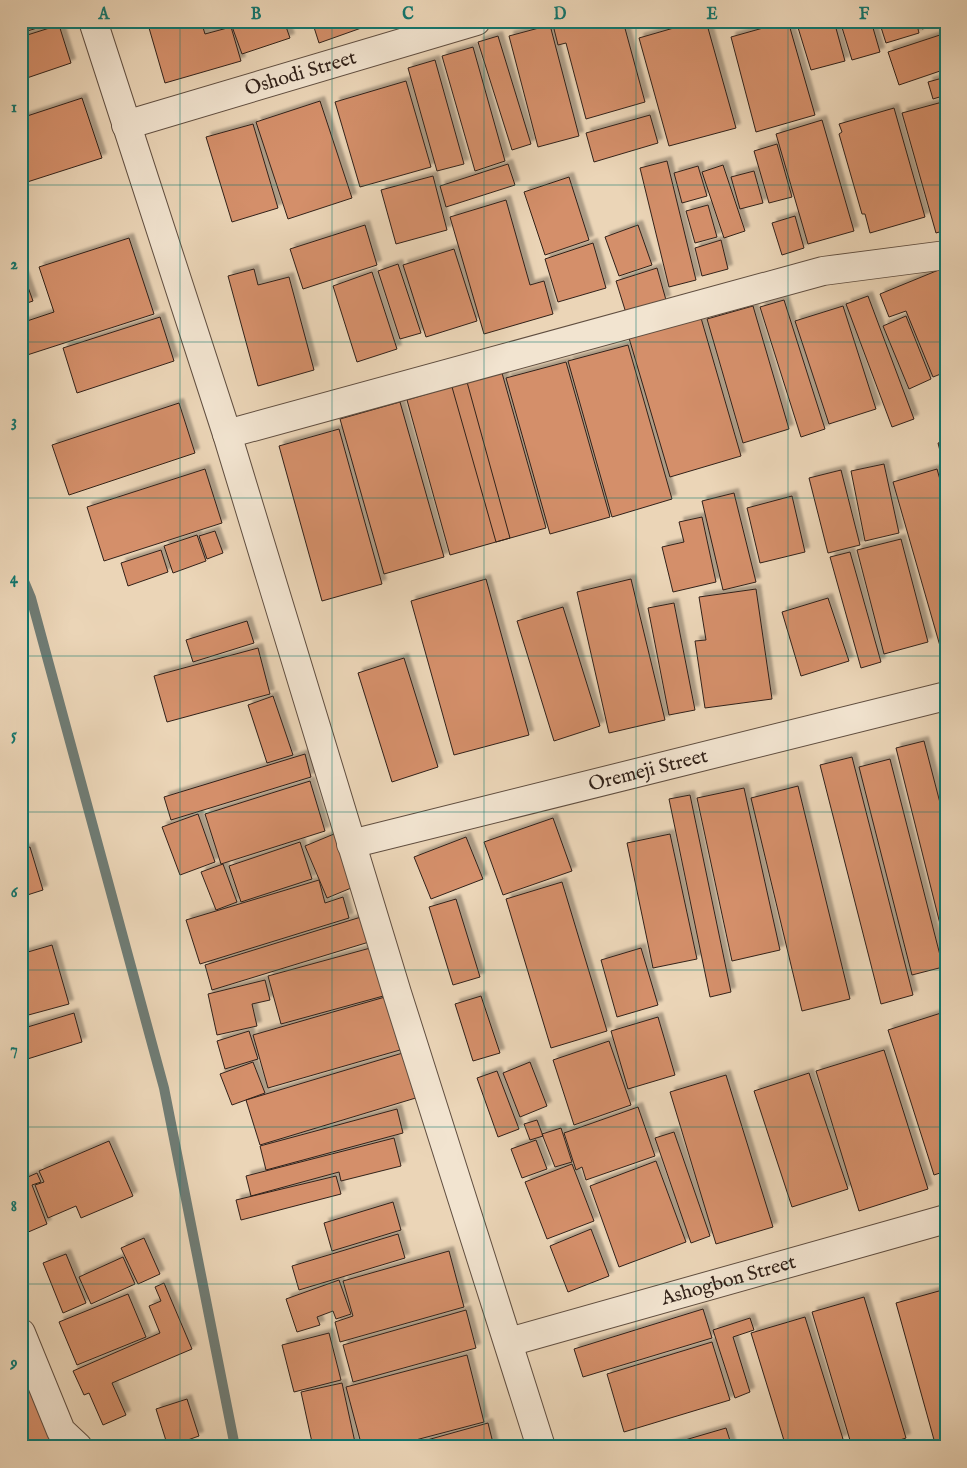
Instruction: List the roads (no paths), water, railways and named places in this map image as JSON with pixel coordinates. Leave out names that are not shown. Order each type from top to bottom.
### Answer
[{"type":"street","points":[[93,21],[227,434],[351,844],[541,1447]]},
{"type":"street","name":"Oshodi Street","points":[[126,125],[476,21]]},
{"type":"street","points":[[227,434],[823,271],[946,256]]},
{"type":"street","name":"Oremeji Street","points":[[351,844],[946,696]]},
{"type":"street","name":"Ashogbon Street","points":[[509,1342],[946,1218]]},
{"type":"street","points":[[21,1333],[61,1431],[78,1447]]},
{"type":"waterway","points":[[21,574],[31,598],[164,1088],[235,1447]]}]
